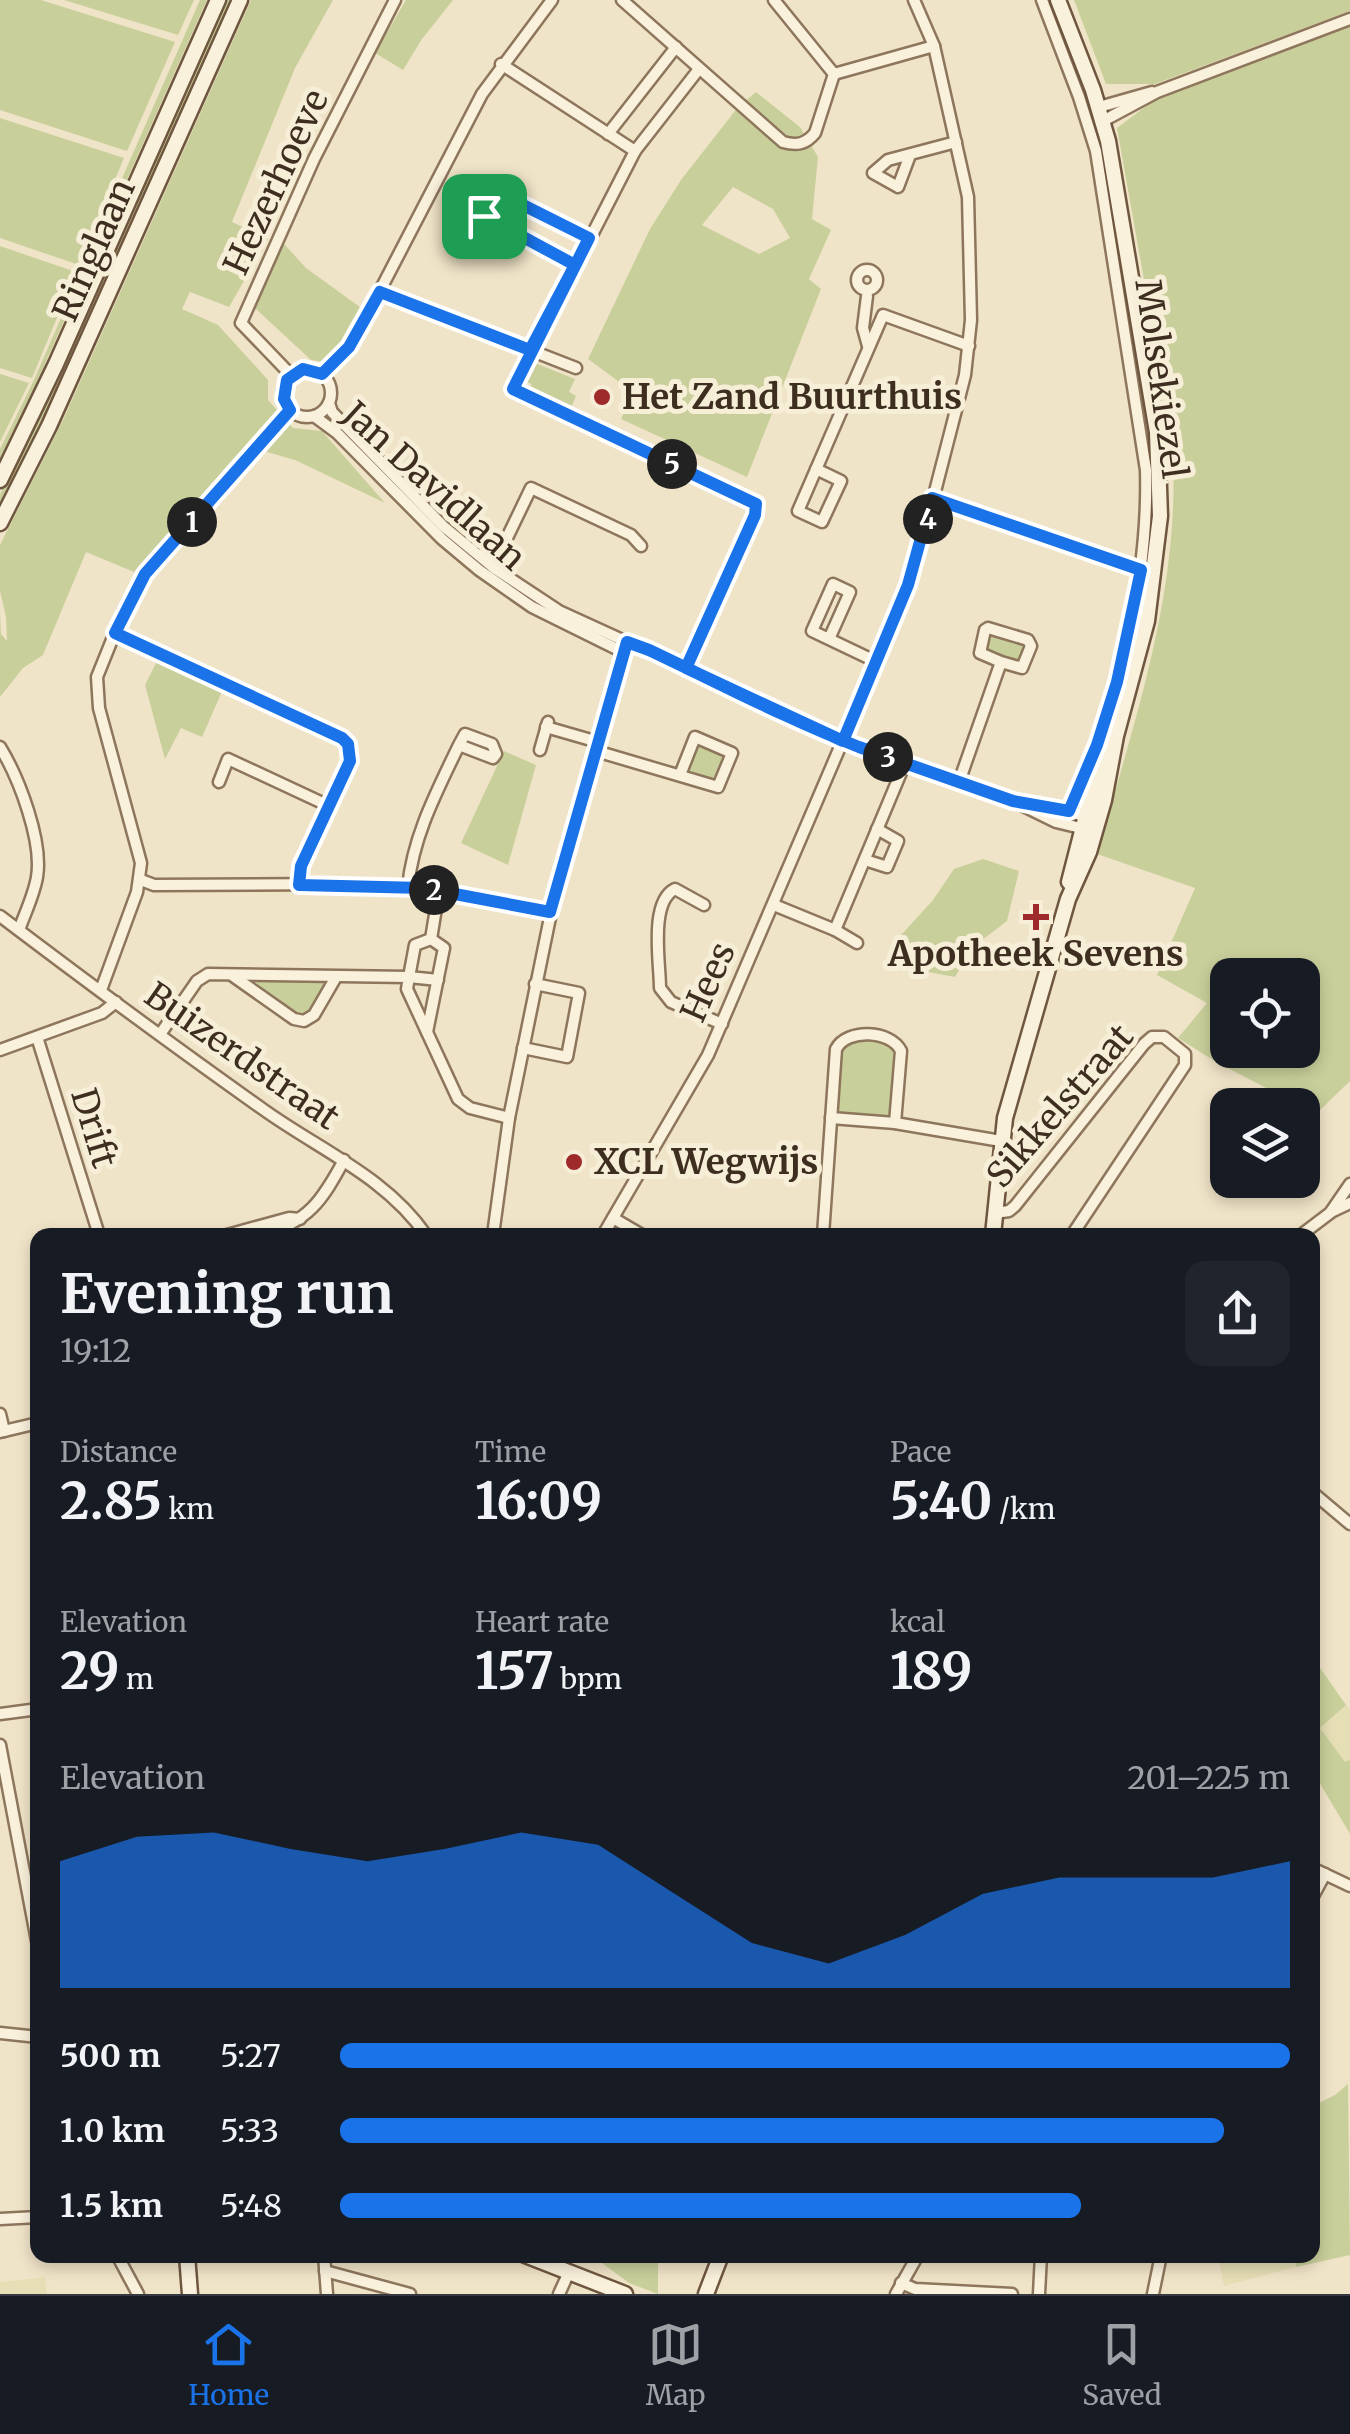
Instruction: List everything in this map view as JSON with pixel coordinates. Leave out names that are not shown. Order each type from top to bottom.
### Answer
[{"type":"main road","name":"Ringlaan","points":[[0,480],[56,364],[218,0]]},
{"type":"main road","name":"Ringlaan","points":[[0,524],[240,0]]},
{"type":"main road","name":"Molsekiezel","points":[[993,1228],[1001,1141],[1068,899],[1087,856],[1087,824],[1147,621],[1158,538],[1161,473],[1154,413],[1101,114],[1058,0]]},
{"type":"main road","points":[[188,2263],[190,2294]]},
{"type":"main road","points":[[706,2294],[718,2263]]},
{"type":"main road","points":[[564,2265],[625,2294]]},
{"type":"street","name":"Hezerhoeve","points":[[291,375],[241,323],[314,158],[395,0]]},
{"type":"street","points":[[322,374],[349,347],[482,94],[552,0]]},
{"type":"street","points":[[622,0],[784,142],[796,145],[809,141],[815,133],[834,74]]},
{"type":"street","points":[[774,0],[834,74]]},
{"type":"street","name":"Hees","points":[[607,1228],[708,1056],[877,662],[908,585],[964,375],[969,346],[970,225],[934,46],[914,0]]},
{"type":"street","name":"Molsekiezel","points":[[1042,0],[1096,151],[1143,437],[1148,510],[1141,570],[1117,682],[1086,777],[1064,825]]},
{"type":"street","points":[[1101,114],[1350,19]]},
{"type":"street","points":[[834,74],[934,46]]},
{"type":"street","points":[[608,134],[676,47]]},
{"type":"street","points":[[501,64],[635,151]]},
{"type":"street","points":[[686,668],[755,515],[756,504],[513,389],[635,151],[699,69]]},
{"type":"street","points":[[910,155],[956,142]]},
{"type":"street","points":[[575,265],[484,216],[497,192],[589,238]]},
{"type":"street","points":[[380,292],[576,368]]},
{"type":"street","points":[[868,346],[863,328],[867,293],[883,315],[969,346]]},
{"type":"street","points":[[816,469],[841,481],[822,522],[798,511],[868,346],[883,315]]},
{"type":"street","points":[[310,369],[322,374],[330,387],[329,402],[314,416],[290,410],[283,392],[291,375],[310,369]]},
{"type":"street","name":"Jan Davidlaan","points":[[329,402],[355,444],[456,552],[498,584],[625,647],[686,668],[843,741],[1013,801]]},
{"type":"street","points":[[101,990],[141,880],[138,845],[96,691],[97,677],[145,574],[290,410]]},
{"type":"street","name":"Jan Davidlaan","points":[[314,416],[355,444]]},
{"type":"street","name":"Jan Davidlaan","points":[[494,568],[531,488],[631,535],[641,546]]},
{"type":"street","name":"Jan Davidlaan","points":[[408,498],[557,615]]},
{"type":"street","points":[[932,498],[1141,570]]},
{"type":"street","points":[[829,639],[850,592],[833,584],[812,631],[877,662]]},
{"type":"street","points":[[988,628],[1031,643],[1022,668],[1001,662],[982,656],[978,650],[988,628]]},
{"type":"street","points":[[115,633],[348,744],[350,761],[301,866],[299,885]]},
{"type":"street","points":[[494,1228],[509,1118],[550,912],[625,647]]},
{"type":"street","points":[[959,782],[1001,662]]},
{"type":"street","points":[[540,750],[547,725],[597,746],[680,775],[718,787],[732,753],[695,737],[680,775]]},
{"type":"street","points":[[408,887],[425,820],[459,746]]},
{"type":"street","points":[[0,748],[13,768],[38,861],[33,893],[18,930]]},
{"type":"street","points":[[219,782],[228,759],[329,806]]},
{"type":"street","points":[[835,930],[905,763]]},
{"type":"street","points":[[1013,801],[1069,811],[1087,824]]},
{"type":"street","points":[[1013,801],[1064,825],[1087,824]]},
{"type":"street","points":[[864,860],[887,867],[892,860],[898,841],[878,829]]},
{"type":"street","points":[[141,880],[154,885],[408,887],[550,912]]},
{"type":"street","points":[[431,939],[439,890]]},
{"type":"street","points":[[704,906],[681,890],[668,893],[662,902],[660,988],[671,1002],[722,1024]]},
{"type":"street","points":[[774,905],[857,943]]},
{"type":"street","name":"Buizerdstraat","points":[[0,916],[265,1111],[344,1160],[398,1202],[420,1228]]},
{"type":"street","points":[[431,939],[415,945],[407,989],[464,1105],[509,1118]]},
{"type":"street","points":[[427,1033],[444,948],[431,939]]},
{"type":"street","points":[[160,1033],[202,976],[438,980]]},
{"type":"street","points":[[232,976],[294,1019],[304,1021],[314,1016],[336,977]]},
{"type":"street","points":[[523,1048],[567,1057],[579,993],[535,984]]},
{"type":"street","points":[[0,1050],[102,1013],[116,1002]]},
{"type":"street","points":[[823,1228],[836,1049],[840,1040],[850,1035],[886,1037],[893,1039],[901,1051],[895,1123]]},
{"type":"street","name":"Drift","points":[[37,1036],[97,1228]]},
{"type":"street","name":"Sikkelstraat","points":[[994,1213],[1009,1211],[1014,1206],[1144,1044],[1152,1038],[1164,1037],[1183,1050],[1185,1066],[1077,1228]]},
{"type":"street","points":[[831,1118],[895,1123],[1001,1141]]},
{"type":"street","points":[[287,1228],[312,1211],[344,1160]]},
{"type":"street","points":[[1330,1213],[1350,1184]]},
{"type":"street","points":[[1310,1228],[1350,1203]]},
{"type":"street","points":[[253,1228],[300,1218]]},
{"type":"street","points":[[613,1218],[630,1228]]},
{"type":"street","points":[[0,1414],[2,1432],[30,1425]]},
{"type":"street","points":[[1320,1499],[1350,1524]]},
{"type":"street","points":[[0,1714],[30,1710]]},
{"type":"street","points":[[0,1744],[30,1903]]},
{"type":"street","points":[[1320,1872],[1350,1886]]},
{"type":"street","points":[[1320,1883],[1325,1874]]},
{"type":"street","points":[[0,2033],[30,2036]]},
{"type":"street","points":[[0,2218],[30,2217]]},
{"type":"street","points":[[121,2263],[138,2294]]},
{"type":"street","points":[[325,2263],[327,2294]]},
{"type":"street","points":[[913,2263],[898,2289],[1012,2294]]},
{"type":"street","points":[[1039,2294],[1041,2263]]},
{"type":"street","points":[[1153,2294],[1159,2263]]},
{"type":"street","points":[[560,2294],[564,2265]]},
{"type":"street","points":[[325,2270],[410,2294]]},
{"type":"shaded area","points":[[1346,1705],[1350,1709],[1350,1760],[1345,1763],[1320,1728]]},
{"type":"shaded area","points":[[1220,2263],[1295,2263],[1296,2267],[1224,2286]]},
{"type":"shaded area","points":[[45,2277],[47,2294],[0,2294],[0,2282]]},
{"type":"green space","points":[[0,0],[41,0],[175,42],[127,151],[0,110]]},
{"type":"green space","points":[[64,0],[194,0],[178,35]]},
{"type":"green space","points":[[200,0],[207,0],[0,458],[0,449]]},
{"type":"green space","points":[[225,0],[233,0],[44,422],[0,510],[0,494]]},
{"type":"green space","points":[[251,0],[333,0],[295,68],[232,222],[268,239],[229,307],[190,292],[182,309],[218,325],[268,380],[268,400],[293,428],[322,431],[385,503],[295,460],[246,446],[134,572],[86,552],[43,655],[23,668],[0,697],[0,612],[1,634],[7,641],[0,591],[0,545],[63,420]]},
{"type":"green space","points":[[406,0],[453,0],[403,70],[375,53]]},
{"type":"green space","points":[[1074,0],[1350,0],[1350,11],[1155,84],[1106,84]]},
{"type":"green space","points":[[1350,25],[1350,1081],[1320,1110],[1320,1088],[1266,1088],[1228,1068],[1320,1068],[1320,958],[1210,958],[1210,1058],[1178,1038],[1207,1003],[1157,975],[1195,888],[1097,854],[1153,648],[1170,545],[1174,491],[1172,437],[1117,128],[1153,101]]},
{"type":"green space","points":[[756,92],[800,127],[818,157],[812,219],[831,230],[809,279],[821,289],[747,477],[621,419],[633,392],[588,359],[650,229],[681,180],[738,107]],"holes":[[[733,187],[773,209],[790,238],[759,254],[702,225]]]},
{"type":"green space","points":[[0,118],[124,158],[79,265],[0,238]]},
{"type":"green space","points":[[284,244],[306,268],[364,310],[342,345],[324,362],[311,360],[255,308],[259,291]]},
{"type":"green space","points":[[0,246],[76,272],[32,378],[0,368]]},
{"type":"green space","points":[[535,363],[575,379],[569,392],[576,396],[570,410],[561,401],[530,387],[532,384],[527,382]]},
{"type":"green space","points":[[0,374],[29,383],[0,442]]},
{"type":"green space","points":[[988,633],[1024,642],[1027,646],[1019,664],[985,653]]},
{"type":"green space","points":[[159,657],[224,687],[202,737],[181,728],[165,759],[145,685]]},
{"type":"green space","points":[[698,744],[724,753],[722,769],[713,781],[686,770]]},
{"type":"green space","points":[[504,751],[536,765],[508,865],[461,843]]},
{"type":"green space","points":[[983,859],[1019,871],[1007,921],[973,947],[955,977],[896,966],[892,945],[933,900],[954,869]]},
{"type":"green space","points":[[259,979],[322,979],[328,985],[313,1013],[302,1019],[255,986]]},
{"type":"green space","points":[[852,1039],[887,1041],[895,1049],[892,1110],[885,1119],[845,1116],[837,1109],[840,1049]]},
{"type":"green space","points":[[1320,1668],[1346,1705],[1320,1728]]},
{"type":"green space","points":[[1320,1728],[1345,1762],[1350,1760],[1350,1834],[1320,1783]]},
{"type":"green space","points":[[1348,2084],[1350,2255],[1320,2262],[1320,2102]]},
{"type":"green space","points":[[602,2263],[658,2263],[658,2294],[629,2283]]},
{"type":"place","name":"Het Zand Buurthuis","points":[[602,397]]},
{"type":"place","name":"Apotheek Sevens","points":[[1036,917]]},
{"type":"place","name":"XCL Wegwijs","points":[[574,1162]]},
{"type":"route","points":[[484,216],[497,192],[589,238],[513,389],[756,504],[755,515],[686,668],[796,720],[829,734],[843,741],[908,585],[932,498],[1141,570],[1117,682],[1080,792],[1069,811],[1013,801],[843,741],[796,720],[649,650],[627,642],[550,912],[423,888],[299,885],[301,866],[350,761],[348,744],[115,633],[145,574],[252,458],[290,410],[283,392],[287,380],[303,369],[322,374],[349,347],[380,292],[530,350],[575,265],[484,216]]}]
